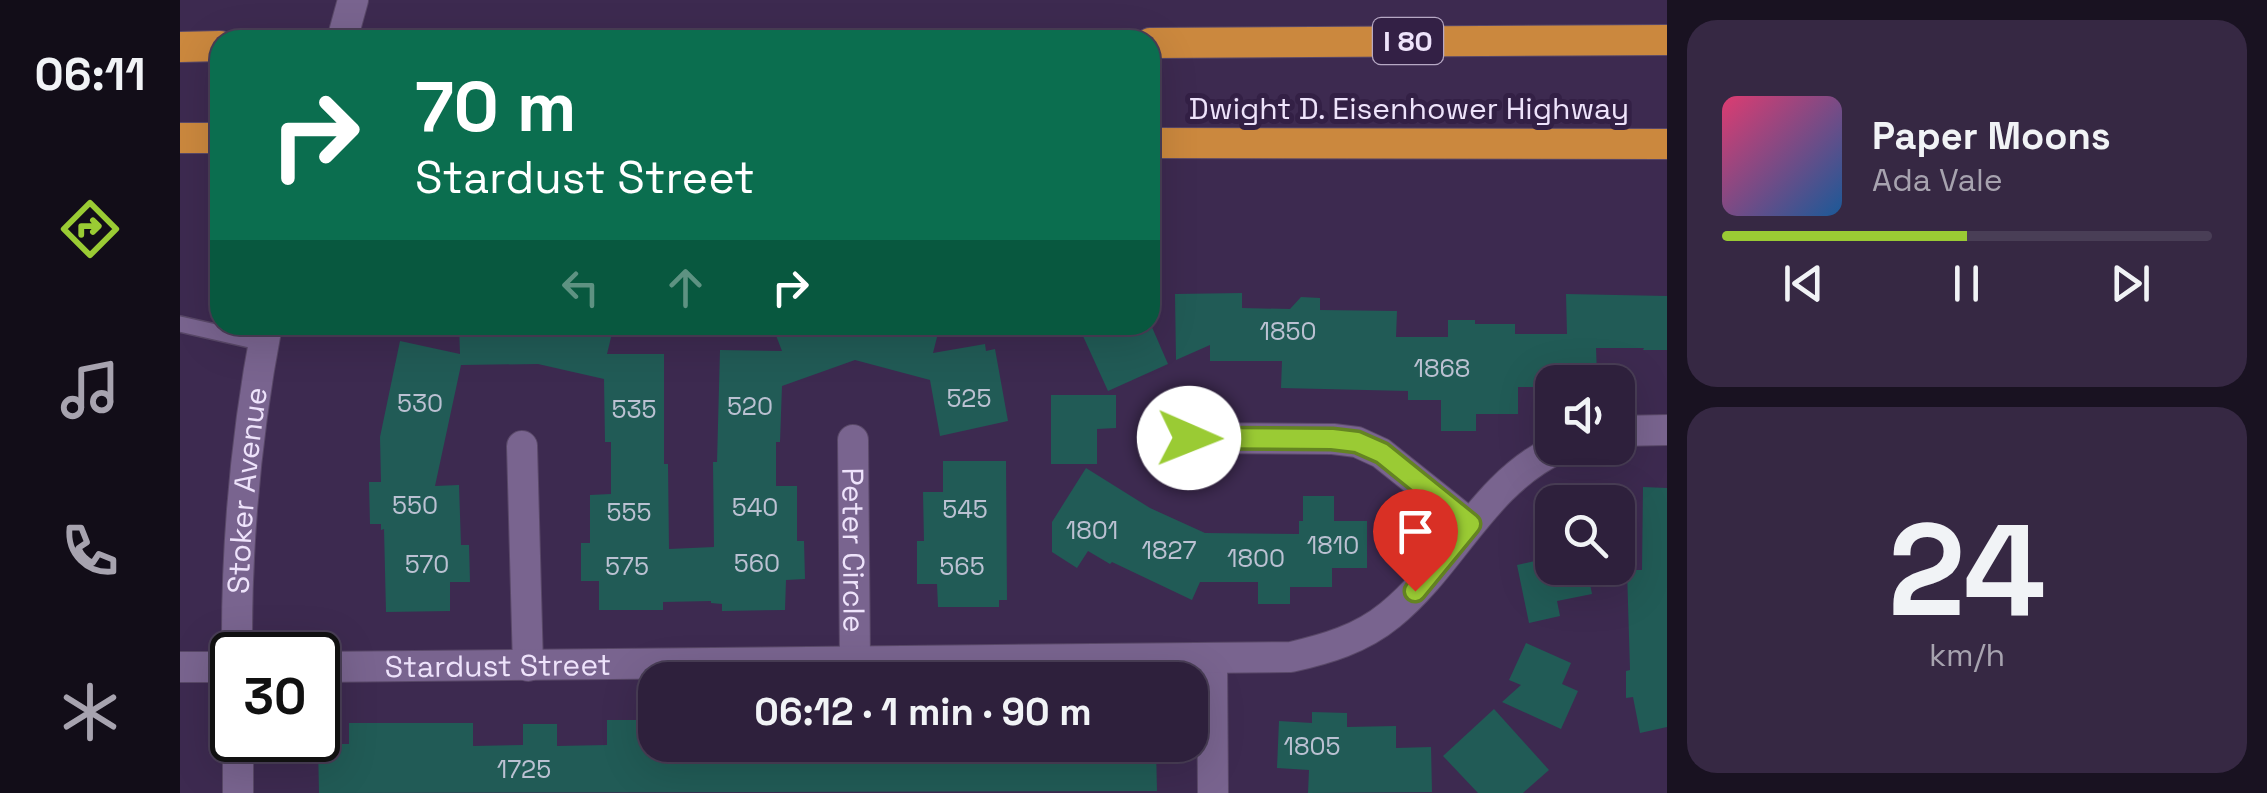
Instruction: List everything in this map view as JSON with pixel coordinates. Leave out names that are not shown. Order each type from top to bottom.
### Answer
[{"type":"highway","name":"I 80","points":[[1160,42],[1667,40]]},
{"type":"highway","points":[[180,46],[210,46]]},
{"type":"highway","name":"Dwight D. Eisenhower Highway","points":[[1160,142],[1667,144]]},
{"type":"street","points":[[345,30],[353,0]]},
{"type":"street","name":"Stoker Avenue","points":[[237,632],[242,493],[265,335]]},
{"type":"street","points":[[1635,431],[1667,430]]},
{"type":"street","points":[[1189,438],[1357,442],[1382,453],[1470,524]]},
{"type":"street","name":"Peter Circle","points":[[853,440],[855,661]]},
{"type":"street","points":[[522,446],[528,666]]},
{"type":"street","name":"Stardust Street","points":[[340,667],[1290,657],[1358,636],[1389,616],[1415,591],[1495,494],[1535,462]]},
{"type":"street","points":[[1212,658],[1213,793]]},
{"type":"street","points":[[180,667],[210,667]]},
{"type":"street","points":[[238,762],[238,793]]},
{"type":"lane","points":[[180,324],[210,328]]},
{"type":"building","points":[[1242,293],[1242,308],[1290,309],[1301,297],[1320,298],[1320,310],[1397,311],[1396,337],[1448,337],[1448,320],[1515,324],[1515,334],[1567,334],[1566,294],[1667,296],[1667,350],[1596,348],[1597,365],[1535,365],[1535,387],[1518,387],[1518,414],[1476,414],[1476,431],[1441,431],[1441,400],[1408,400],[1408,391],[1281,388],[1282,361],[1210,361],[1210,345],[1176,360],[1175,294]]},
{"type":"building","points":[[459,335],[612,335],[607,354],[664,354],[669,549],[714,547],[713,462],[717,462],[720,350],[782,351],[776,335],[938,335],[933,353],[985,344],[986,351],[995,349],[1008,421],[940,436],[930,380],[855,360],[782,386],[776,486],[797,486],[797,541],[804,541],[805,579],[786,580],[785,610],[722,611],[722,604],[711,601],[663,602],[663,610],[599,610],[599,581],[581,581],[581,543],[590,543],[590,495],[611,494],[611,442],[605,442],[604,379],[538,364],[461,365],[435,486],[459,485],[461,545],[469,545],[470,582],[450,582],[450,611],[386,612],[384,529],[381,530],[381,524],[370,524],[369,482],[381,482],[380,437],[400,341],[460,354]]},
{"type":"building","points":[[1083,335],[1155,335],[1168,364],[1108,391]]},
{"type":"building","points":[[1051,395],[1116,395],[1116,428],[1097,429],[1097,464],[1051,464]]},
{"type":"building","points":[[943,461],[1006,461],[1007,600],[999,600],[999,607],[938,607],[937,584],[917,584],[917,541],[924,541],[923,492],[943,492]]},
{"type":"building","points":[[1086,468],[1150,508],[1205,533],[1299,534],[1303,496],[1334,496],[1334,521],[1367,521],[1367,568],[1332,568],[1332,587],[1290,587],[1290,604],[1258,604],[1258,582],[1200,582],[1192,600],[1088,551],[1077,568],[1052,552],[1052,522]]},
{"type":"building","points":[[1643,487],[1667,488],[1667,727],[1640,733],[1633,697],[1626,698],[1626,671],[1630,670],[1627,585],[1635,585],[1635,570],[1642,570]]},
{"type":"building","points":[[1535,561],[1535,585],[1590,585],[1592,594],[1557,601],[1560,616],[1529,623],[1517,565]]},
{"type":"building","points":[[1526,643],[1571,663],[1562,684],[1578,691],[1561,729],[1502,702],[1521,685],[1509,680]]},
{"type":"building","points":[[1494,709],[1549,770],[1523,793],[1478,793],[1443,756]]},
{"type":"building","points":[[1312,712],[1347,713],[1347,727],[1396,726],[1396,748],[1431,747],[1432,792],[1308,793],[1309,770],[1277,768],[1279,721],[1312,723]]},
{"type":"building","points":[[607,720],[638,720],[638,762],[1156,762],[1157,791],[319,793],[318,762],[340,762],[340,744],[349,744],[349,723],[473,723],[473,746],[523,745],[523,724],[557,724],[557,746],[607,745]]},
{"type":"route","points":[[1189,438],[1332,439],[1357,442],[1382,453],[1470,524],[1415,591]]}]
